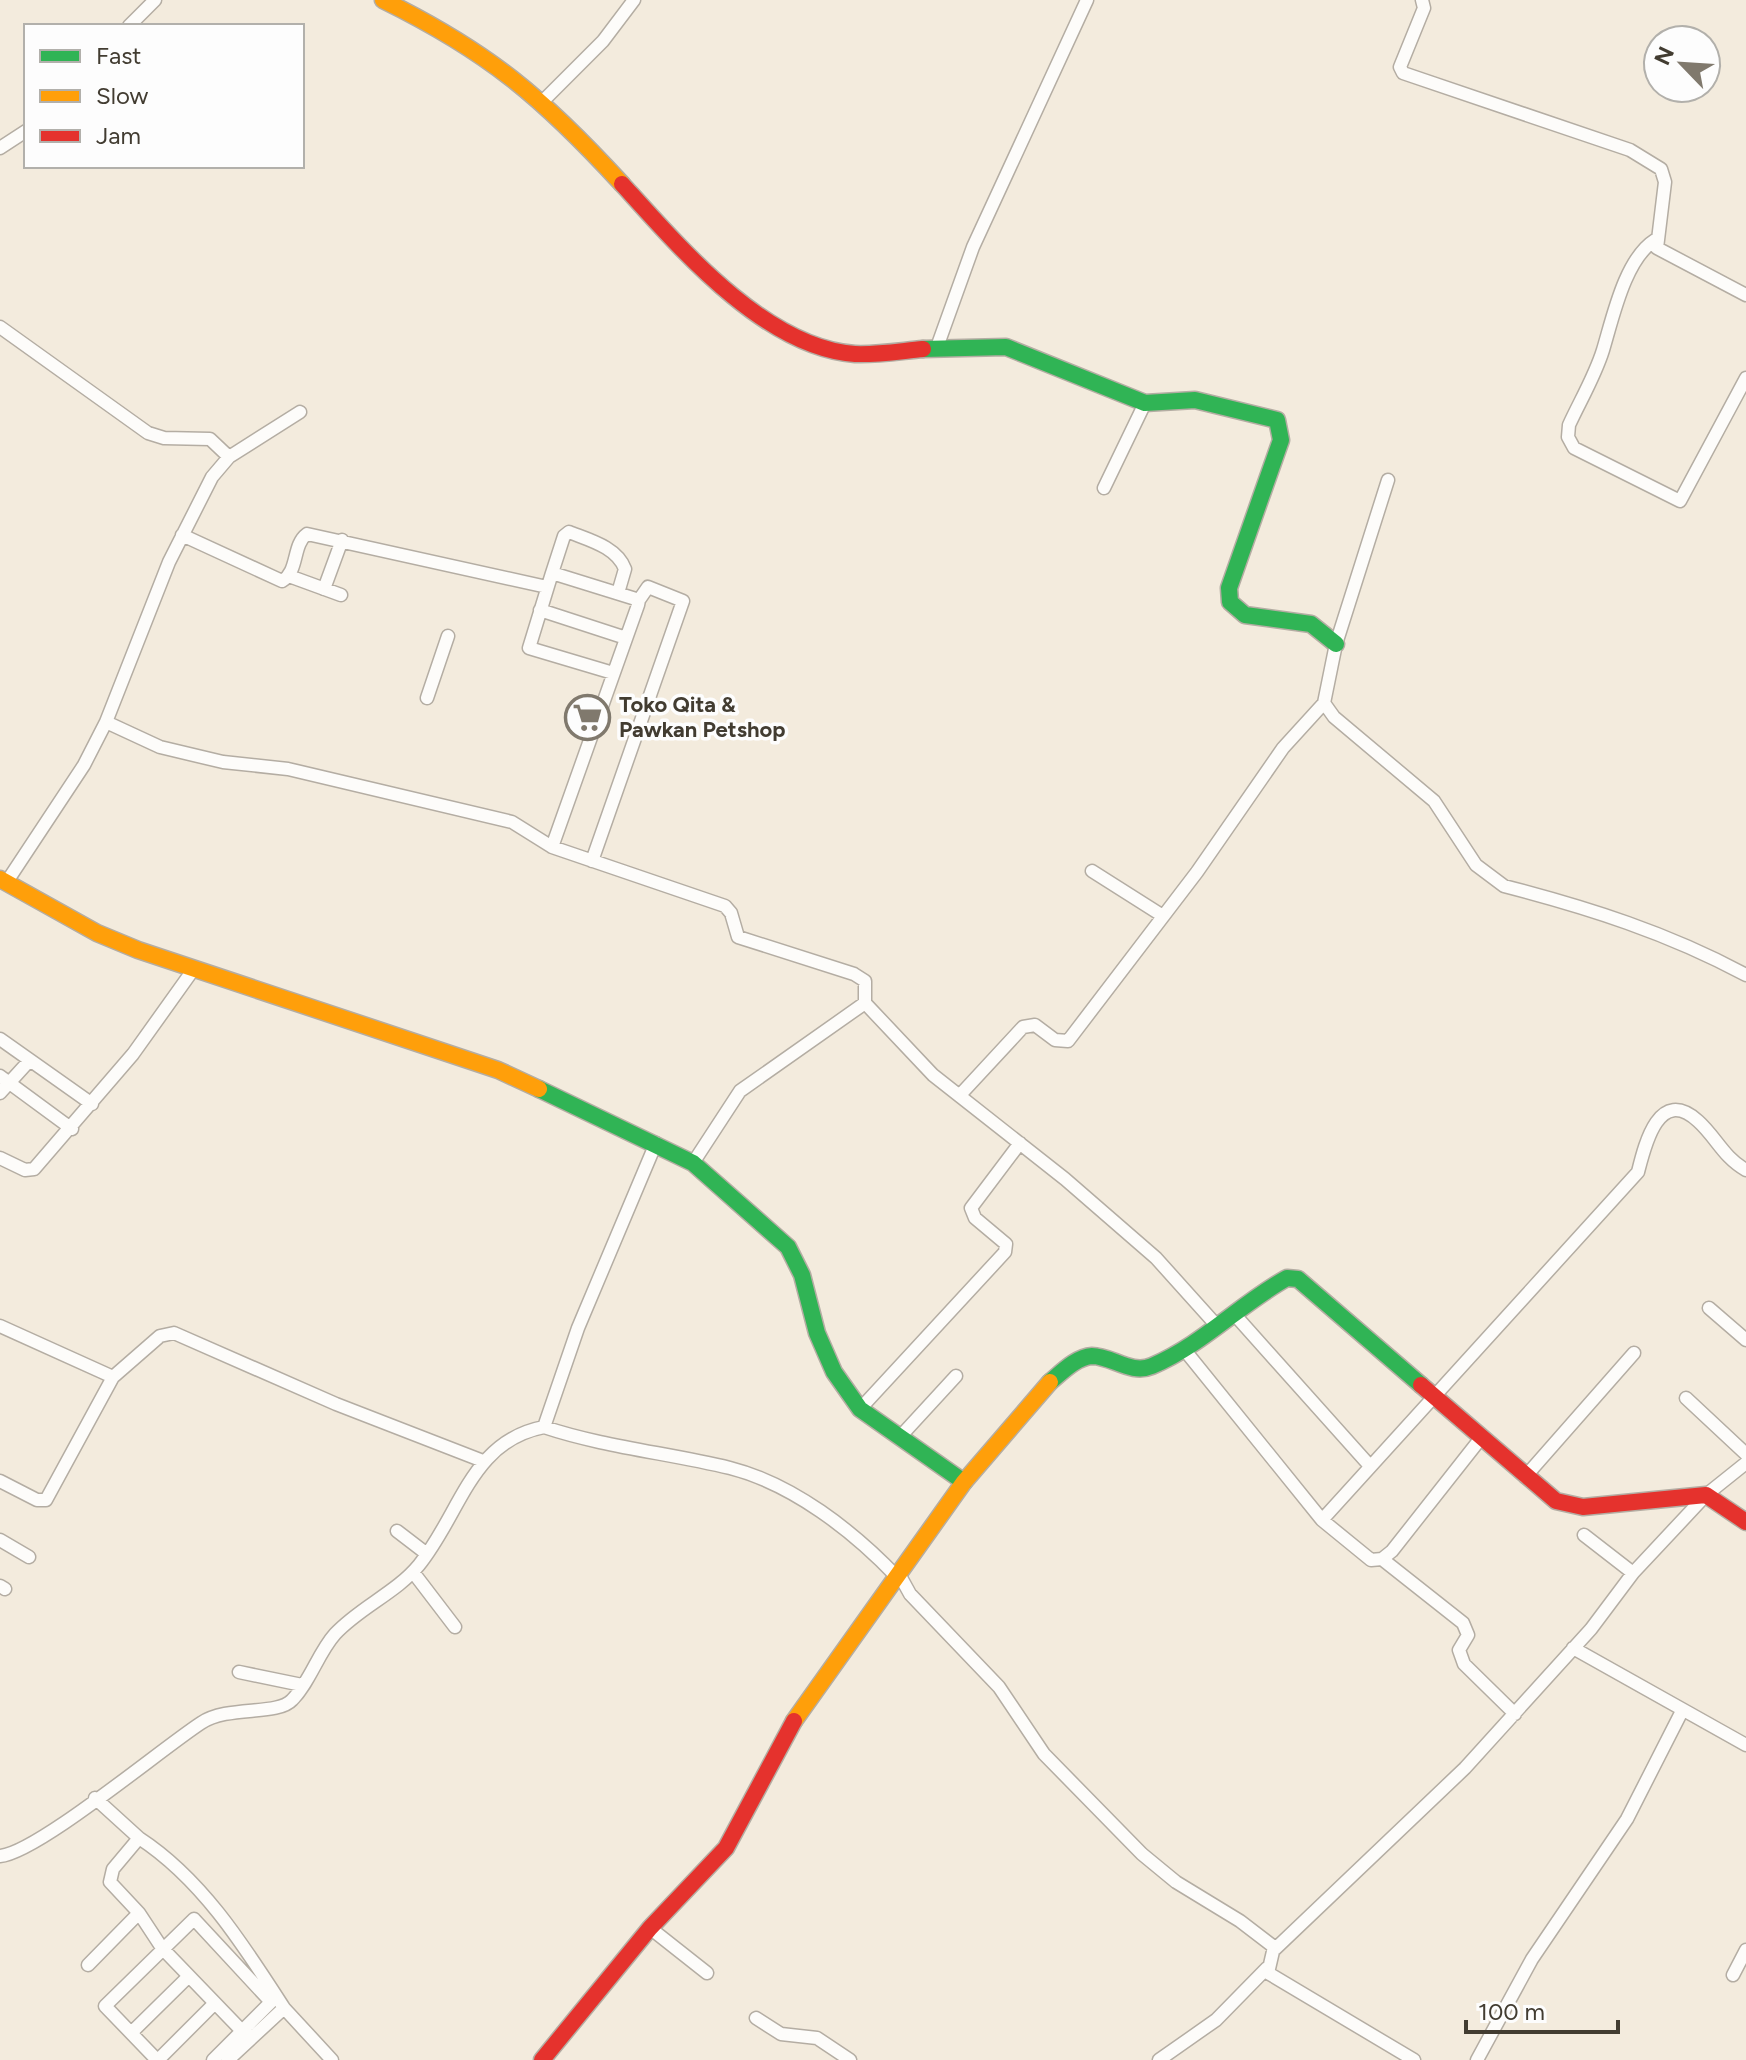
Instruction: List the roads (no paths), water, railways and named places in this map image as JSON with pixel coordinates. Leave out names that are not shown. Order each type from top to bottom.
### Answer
[{"type":"street","points":[[131,24],[155,0]]},
{"type":"street","points":[[383,0],[454,34],[543,101],[603,160],[672,238],[763,318],[791,335],[835,353],[936,350],[977,345],[1006,347],[1145,403],[1195,400],[1277,420],[1281,440],[1229,588],[1229,601],[1236,612],[1245,615],[1319,627],[1336,644]]},
{"type":"street","points":[[543,101],[603,41],[634,0]]},
{"type":"street","points":[[936,350],[973,247],[1087,0]]},
{"type":"street","points":[[1422,0],[1424,8],[1400,67],[1403,73],[1630,150],[1661,169],[1665,182],[1655,240],[1657,248],[1746,295]]},
{"type":"street","points":[[0,148],[24,132]]},
{"type":"street","points":[[1655,240],[1636,257],[1607,329],[1604,348],[1569,425],[1568,437],[1574,448],[1680,501],[1746,378]]},
{"type":"street","points":[[0,327],[148,433],[164,438],[210,439],[229,457]]},
{"type":"street","points":[[1104,488],[1145,403]]},
{"type":"street","points":[[300,412],[229,457],[215,473],[182,535],[106,722],[84,765],[3,881],[97,933],[193,970],[498,1070],[693,1163],[788,1247],[802,1275],[834,1372],[860,1409],[964,1482]]},
{"type":"street","points":[[960,1095],[1023,1027],[1035,1025],[1055,1040],[1068,1041],[1163,916],[1283,748],[1324,703],[1336,644],[1388,480]]},
{"type":"street","points":[[613,673],[529,648],[564,536],[569,532],[605,547],[619,558],[625,569],[618,593]]},
{"type":"street","points":[[182,535],[282,581],[289,576],[305,535],[342,540],[547,587]]},
{"type":"street","points":[[324,589],[342,540]]},
{"type":"street","points":[[552,573],[639,600]]},
{"type":"street","points":[[289,576],[341,595]]},
{"type":"street","points":[[552,847],[639,600],[648,587],[681,598],[683,603],[592,861]]},
{"type":"street","points":[[540,610],[626,638]]},
{"type":"street","points":[[427,698],[448,636]]},
{"type":"street","points":[[1324,703],[1334,717],[1434,801],[1476,865],[1489,878],[1504,886],[1602,912],[1684,943],[1746,975]]},
{"type":"street","points":[[106,722],[160,747],[223,762],[288,769],[512,822],[552,847],[725,906],[731,913],[738,937],[854,974],[865,981],[865,1003],[905,1049],[1156,1258],[1218,1327]]},
{"type":"street","points":[[1092,871],[1163,916]]},
{"type":"street","points":[[0,1158],[32,1170],[72,1129],[193,970]]},
{"type":"street","points":[[693,1163],[740,1091],[865,1003]]},
{"type":"street","points":[[0,1039],[92,1104]]},
{"type":"street","points":[[30,1060],[3,1084],[72,1129]]},
{"type":"street","points":[[1322,1520],[1638,1172],[1656,1121],[1663,1113],[1677,1110],[1695,1118],[1729,1161],[1746,1170]]},
{"type":"street","points":[[544,1427],[578,1328],[656,1143]]},
{"type":"street","points":[[860,1409],[1005,1252],[1006,1244],[975,1218],[971,1208],[1020,1143]]},
{"type":"street","points":[[542,2060],[650,1928],[726,1848],[792,1724],[964,1482],[1013,1421],[1070,1365],[1084,1358],[1099,1357],[1134,1368],[1149,1368],[1218,1327],[1282,1280],[1298,1279],[1543,1493],[1570,1506],[1706,1495],[1746,1522]]},
{"type":"street","points":[[1709,1308],[1746,1340]]},
{"type":"street","points":[[1235,1315],[1370,1466]]},
{"type":"street","points":[[0,1326],[113,1377]]},
{"type":"street","points":[[0,1481],[37,1500],[46,1500],[113,1377],[160,1336],[174,1333],[336,1404],[483,1461]]},
{"type":"street","points":[[1183,1348],[1322,1520],[1362,1555],[1382,1559],[1463,1623],[1468,1630],[1459,1650],[1464,1664],[1515,1714]]},
{"type":"street","points":[[1525,1477],[1634,1353]]},
{"type":"street","points":[[899,1438],[956,1376]]},
{"type":"street","points":[[1686,1398],[1746,1454]]},
{"type":"street","points":[[0,1856],[11,1855],[42,1837],[213,1716],[284,1707],[342,1627],[413,1572],[483,1461],[500,1444],[519,1432],[544,1427],[754,1477],[804,1502],[842,1528],[898,1576],[910,1594],[999,1687],[1044,1754],[1142,1854],[1176,1882],[1240,1921],[1275,1949]]},
{"type":"street","points":[[1382,1559],[1392,1551],[1481,1438]]},
{"type":"street","points":[[1159,2060],[1216,2020],[1267,1968],[1275,1949],[1465,1768],[1573,1648],[1633,1573],[1706,1495],[1746,1463]]},
{"type":"street","points":[[397,1531],[427,1554]]},
{"type":"street","points":[[1584,1535],[1633,1573]]},
{"type":"street","points":[[0,1540],[29,1557]]},
{"type":"street","points":[[413,1572],[455,1627]]},
{"type":"street","points":[[1573,1648],[1746,1745]]},
{"type":"street","points":[[239,1672],[302,1685]]},
{"type":"street","points":[[1477,2060],[1532,1959],[1627,1819],[1682,1711]]},
{"type":"street","points":[[95,1798],[139,1838],[175,1865],[217,1911],[284,2008],[332,2060]]},
{"type":"street","points":[[139,1838],[113,1869],[110,1882],[139,1913],[162,1948],[242,2031]]},
{"type":"street","points":[[88,1965],[139,1913]]},
{"type":"street","points":[[213,2060],[271,2002],[194,1919],[105,2006],[157,2060],[215,2003]]},
{"type":"street","points":[[650,1928],[707,1973]]},
{"type":"street","points":[[1733,1975],[1746,1950]]},
{"type":"street","points":[[1267,1968],[1273,1977],[1414,2060]]},
{"type":"street","points":[[131,2033],[189,1976]]},
{"type":"street","points":[[228,2060],[284,2008]]},
{"type":"street","points":[[756,2018],[781,2034],[817,2038],[850,2060]]},
{"type":"place","name":"Toko Qita & Pawkan Petshop","points":[[588,717]]}]
